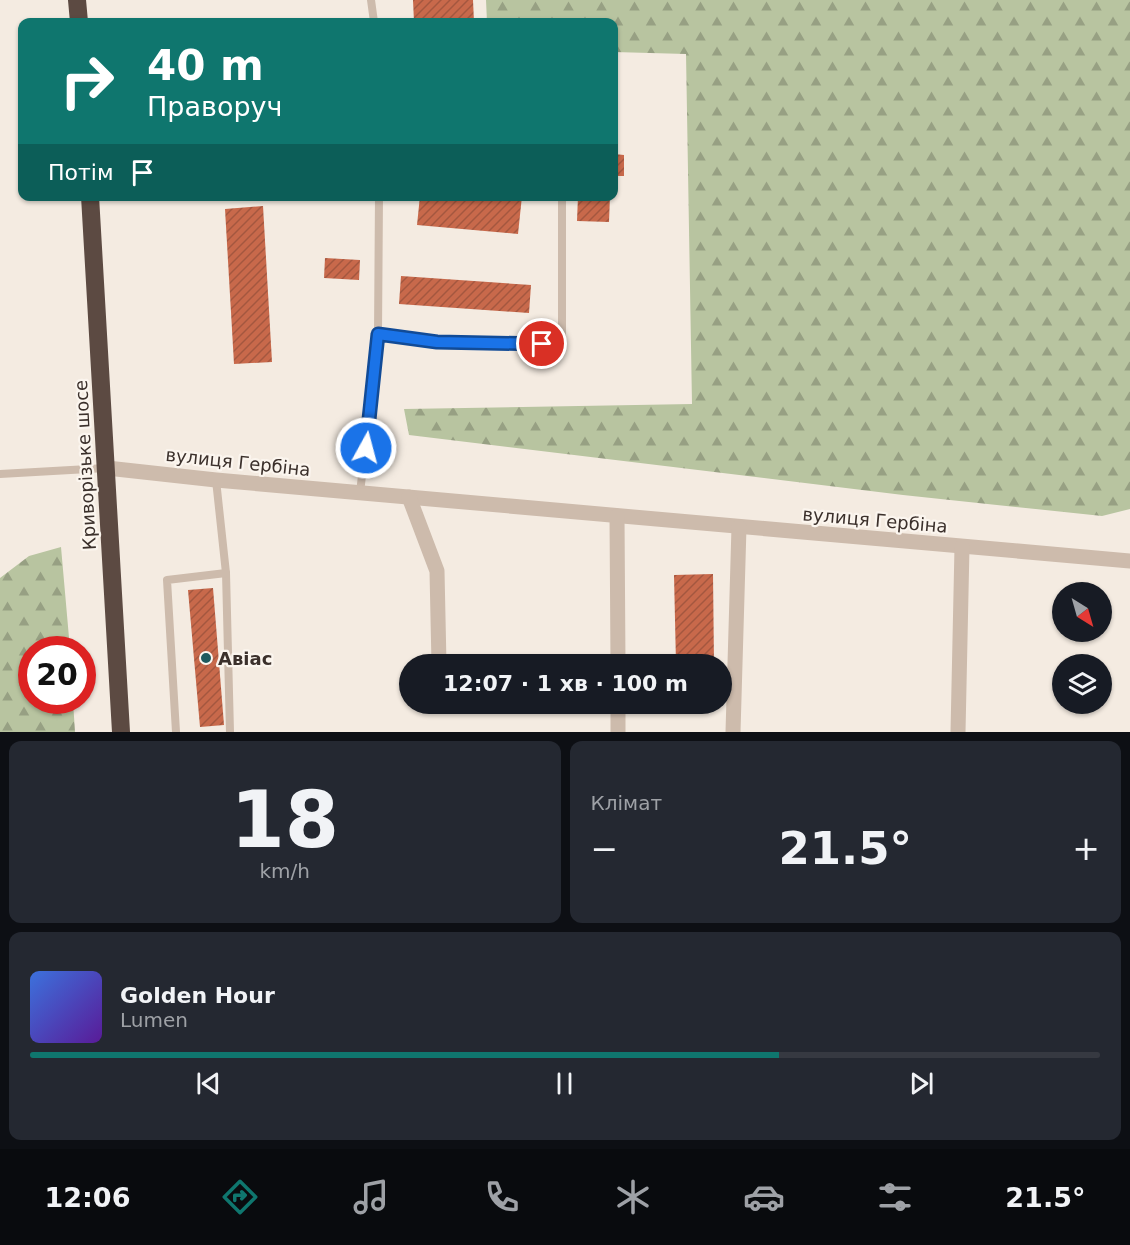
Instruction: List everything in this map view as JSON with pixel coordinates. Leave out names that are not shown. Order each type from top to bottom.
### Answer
[{"type":"highway","points":[[76,0],[78,18]]},
{"type":"highway","points":[[84,0],[84,18]]},
{"type":"highway","name":"Криворізьке шосе","points":[[90,201],[121,732]]},
{"type":"street","name":"вулиця Гербіна","points":[[107,468],[216,480],[1130,561]]},
{"type":"street","points":[[409,497],[438,571],[439,654]]},
{"type":"street","points":[[617,516],[618,654]]},
{"type":"street","points":[[733,732],[739,527]]},
{"type":"street","points":[[958,732],[962,547]]},
{"type":"street","points":[[618,714],[618,732]]},
{"type":"lane","points":[[371,0],[373,18]]},
{"type":"lane","points":[[360,493],[378,334],[379,201]]},
{"type":"lane","points":[[378,334],[437,342],[562,345],[562,201]]},
{"type":"lane","points":[[0,474],[107,468]]},
{"type":"lane","points":[[216,480],[226,573],[230,732]]},
{"type":"lane","points":[[176,732],[167,580],[226,573]]},
{"type":"green space","points":[[486,0],[1130,0],[1130,509],[1102,516],[903,495],[409,435],[404,409],[692,404],[686,54],[618,52],[618,18],[487,18]]},
{"type":"green space","points":[[61,547],[69,636],[18,636],[18,714],[74,714],[75,732],[0,732],[0,578],[29,556]]},
{"type":"building","points":[[413,0],[473,0],[474,18],[414,18]]},
{"type":"building","points":[[618,154],[624,155],[624,176],[618,176]]},
{"type":"building","points":[[419,201],[521,201],[518,234],[417,225]]},
{"type":"building","points":[[578,201],[610,201],[609,222],[577,221]]},
{"type":"building","points":[[263,206],[272,362],[234,364],[225,209]]},
{"type":"building","points":[[325,258],[360,260],[359,280],[324,278]]},
{"type":"building","points":[[401,276],[531,285],[529,313],[399,304]]},
{"type":"building","points":[[713,574],[714,654],[676,654],[674,575]]},
{"type":"building","name":"Авіас","points":[[213,588],[224,725],[200,727],[188,590]]},
{"type":"place","name":"Авіас","points":[[206,658]]},
{"type":"route","points":[[366,448],[378,334],[437,342],[542,344]]}]
